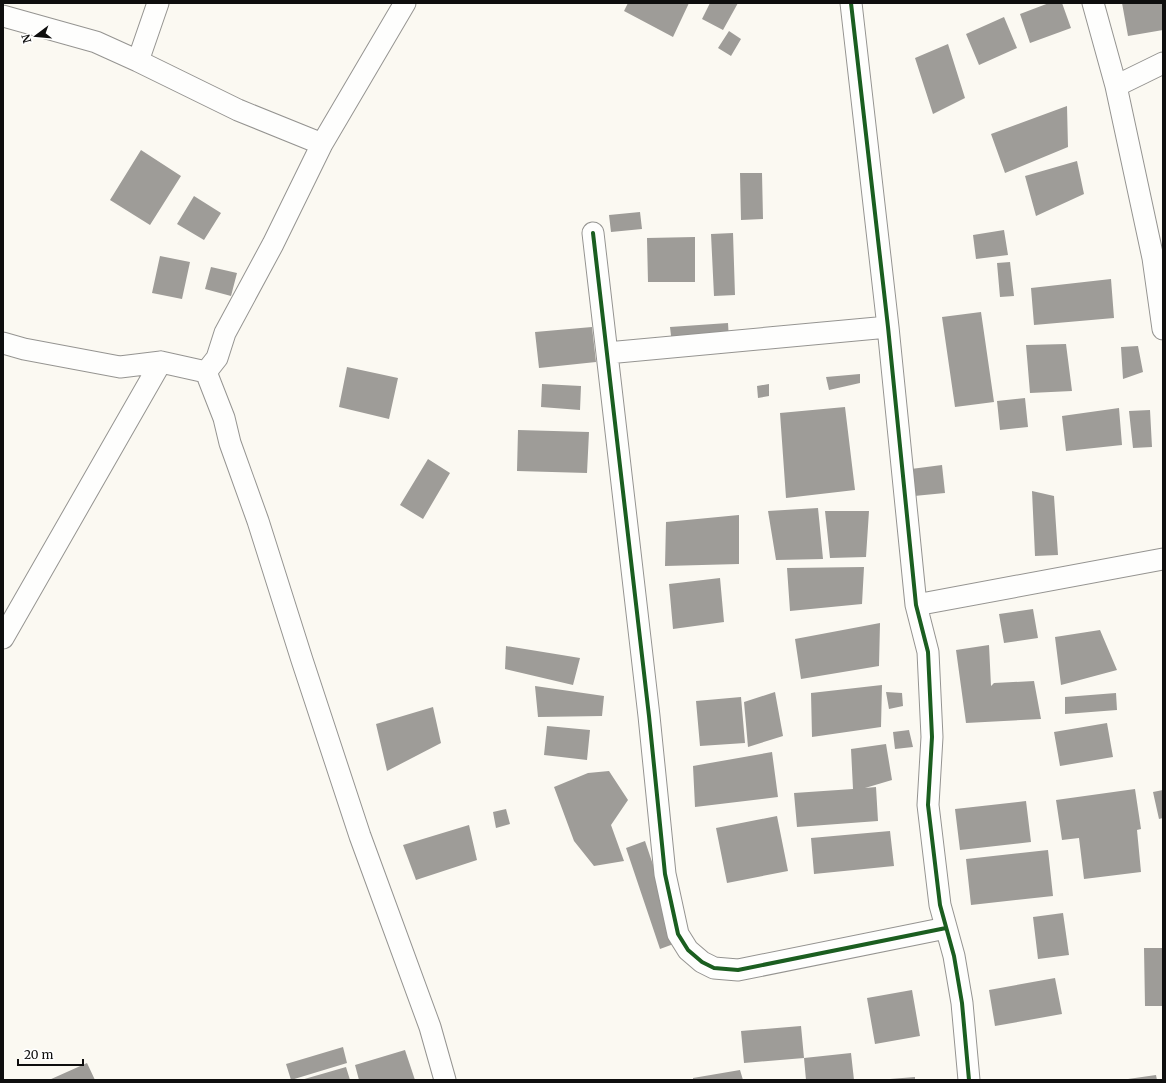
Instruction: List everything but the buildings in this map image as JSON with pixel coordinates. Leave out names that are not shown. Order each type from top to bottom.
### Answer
[{"type":"street","points":[[138,61],[158,3]]},
{"type":"street","points":[[206,372],[217,358],[225,332],[273,244],[322,144],[405,3]]},
{"type":"street","points":[[851,3],[888,328],[916,605],[928,652],[932,737],[928,805],[940,905],[954,956],[962,1003],[970,1080]]},
{"type":"street","points":[[1092,3],[1116,86],[1154,258],[1163,329]]},
{"type":"street","points":[[3,16],[96,42],[238,110],[322,144]]},
{"type":"street","points":[[1116,86],[1163,63]]},
{"type":"street","points":[[593,233],[665,874],[678,934],[688,950],[702,962],[714,968],[738,970],[946,928]]},
{"type":"street","points":[[607,353],[888,328]]},
{"type":"street","points":[[3,343],[24,349],[120,367],[161,362],[206,372]]},
{"type":"street","points":[[3,638],[161,362]]},
{"type":"street","points":[[206,372],[224,418],[230,443],[258,521],[360,836],[430,1027],[446,1080]]},
{"type":"street","points":[[916,605],[1163,559]]},
{"type":"cycle path","points":[[851,3],[888,327],[916,605],[928,652],[932,737],[928,805],[940,905],[954,956],[962,1003],[969,1080]]},
{"type":"cycle path","points":[[593,233],[649,716],[665,874],[678,934],[688,950],[702,962],[714,968],[738,970],[946,928]]}]
